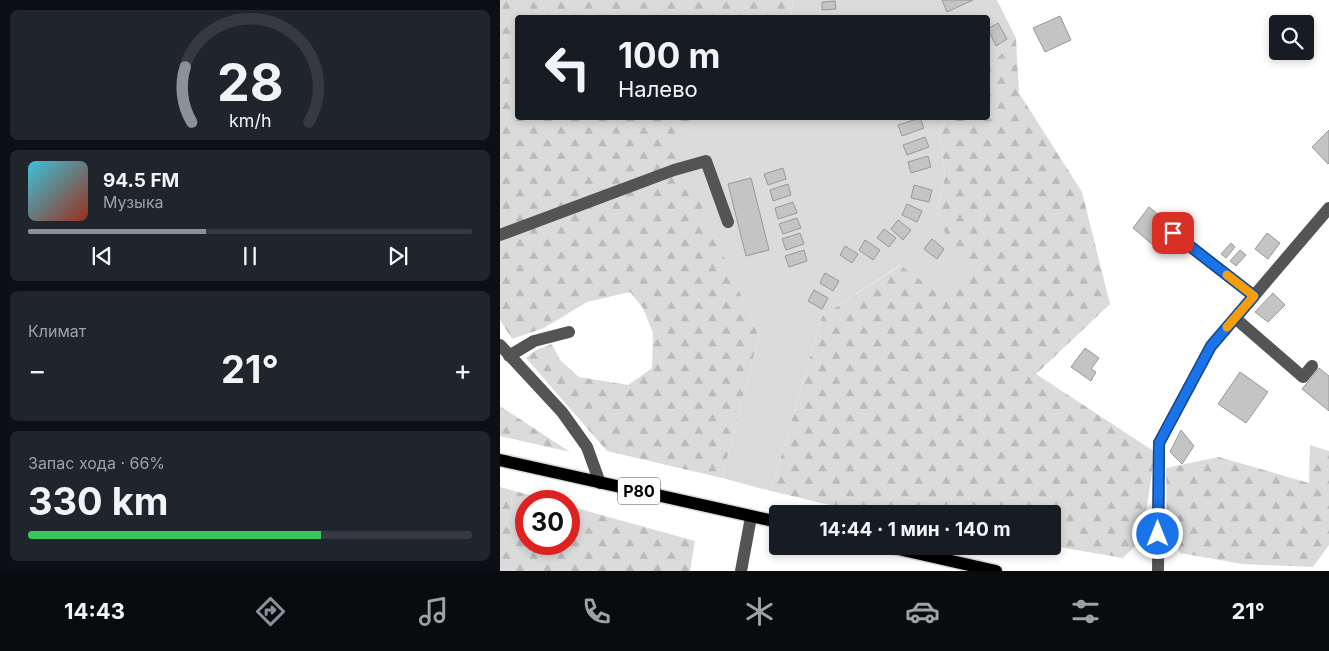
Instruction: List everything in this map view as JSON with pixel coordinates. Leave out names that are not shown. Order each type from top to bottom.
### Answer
[{"type":"main road","name":"Р80","points":[[500,460],[769,520]]},
{"type":"main road","points":[[925,555],[996,571]]},
{"type":"street","points":[[500,235],[674,170],[706,161],[728,222]]},
{"type":"street","points":[[1158,571],[1159,443],[1211,346],[1329,208]]},
{"type":"street","points":[[1173,233],[1254,296]]},
{"type":"street","points":[[1235,318],[1303,377],[1312,366]]},
{"type":"street","points":[[510,356],[534,341],[569,332]]},
{"type":"street","points":[[500,345],[562,412],[587,447],[600,483]]},
{"type":"street","points":[[740,571],[751,516]]},
{"type":"green space","points":[[500,0],[793,0],[791,15],[515,15],[515,120],[696,120],[673,139],[759,336],[722,478],[607,451],[526,358],[536,350],[552,344],[560,360],[579,377],[628,385],[652,368],[653,333],[643,308],[630,292],[587,302],[544,328],[512,339],[500,320]]},
{"type":"green space","points":[[793,0],[997,0],[1016,38],[990,66],[990,15],[791,15]]},
{"type":"green space","points":[[1016,38],[1019,93],[1082,192],[1110,304],[1036,374],[1155,452],[1142,539],[1123,558],[1061,547],[1061,505],[830,505],[771,491],[822,316],[901,265],[937,292],[947,242],[937,217],[945,175],[940,132],[945,120],[990,120],[990,66]]},
{"type":"green space","points":[[696,120],[945,120],[940,132],[945,175],[937,217],[967,275],[937,292],[900,265],[822,316],[771,491],[722,478],[759,336],[672,139]]},
{"type":"green space","points":[[500,406],[570,452],[500,436]]},
{"type":"green space","points":[[1310,445],[1329,451],[1329,545],[1313,567],[1242,564],[1180,553],[1167,526],[1166,468],[1219,457],[1309,483]]},
{"type":"green space","points":[[500,487],[515,491],[515,555],[580,555],[580,509],[695,541],[690,571],[500,571]]},
{"type":"building","points":[[942,0],[973,0],[947,12]]},
{"type":"building","points":[[835,1],[836,9],[822,10],[822,2]]},
{"type":"building","points":[[1060,16],[1071,40],[1045,52],[1033,28]]},
{"type":"building","points":[[998,23],[1007,39],[996,46],[990,33],[990,28]]},
{"type":"building","points":[[914,120],[921,120],[924,128],[902,136],[898,125]]},
{"type":"building","points":[[1329,130],[1329,163],[1328,164],[1312,147]]},
{"type":"building","points":[[925,137],[929,147],[907,155],[903,145]]},
{"type":"building","points":[[928,156],[931,167],[911,173],[908,162]]},
{"type":"building","points":[[783,168],[786,179],[768,185],[764,174]]},
{"type":"building","points":[[751,178],[769,250],[746,256],[728,184]]},
{"type":"building","points":[[788,184],[791,195],[773,201],[770,190]]},
{"type":"building","points":[[914,185],[932,190],[929,202],[911,198]]},
{"type":"building","points":[[793,202],[797,213],[778,219],[775,208]]},
{"type":"building","points":[[907,204],[922,211],[917,222],[902,215]]},
{"type":"building","points":[[1149,207],[1170,224],[1153,245],[1133,228]]},
{"type":"building","points":[[797,218],[801,228],[783,234],[779,224]]},
{"type":"building","points":[[898,220],[911,230],[903,240],[891,229]]},
{"type":"building","points":[[884,229],[896,238],[889,247],[877,238]]},
{"type":"building","points":[[800,233],[804,244],[786,250],[782,239]]},
{"type":"building","points":[[1267,233],[1280,243],[1268,259],[1255,249]]},
{"type":"building","points":[[932,239],[944,249],[937,259],[924,249]]},
{"type":"building","points":[[865,240],[880,250],[873,260],[859,250]]},
{"type":"building","points":[[1231,243],[1235,247],[1226,258],[1221,254]]},
{"type":"building","points":[[845,246],[858,254],[852,263],[840,255]]},
{"type":"building","points":[[804,250],[807,261],[789,267],[785,256]]},
{"type":"building","points":[[1240,250],[1246,255],[1236,266],[1230,261]]},
{"type":"building","points":[[825,273],[839,281],[833,291],[820,283]]},
{"type":"building","points":[[814,290],[828,298],[822,309],[808,301]]},
{"type":"building","points":[[1273,293],[1285,305],[1268,322],[1255,312]]},
{"type":"building","points":[[1085,348],[1099,358],[1091,369],[1096,372],[1091,381],[1071,367]]},
{"type":"building","points":[[1319,368],[1329,376],[1329,411],[1302,389]]},
{"type":"building","points":[[1240,372],[1268,392],[1246,423],[1218,404]]},
{"type":"building","points":[[1181,430],[1194,446],[1182,464],[1170,452]]},
{"type":"slow traffic","points":[[1227,275],[1254,296],[1227,327]]},
{"type":"route","points":[[1158,534],[1159,443],[1211,346],[1254,296],[1173,233]]}]
